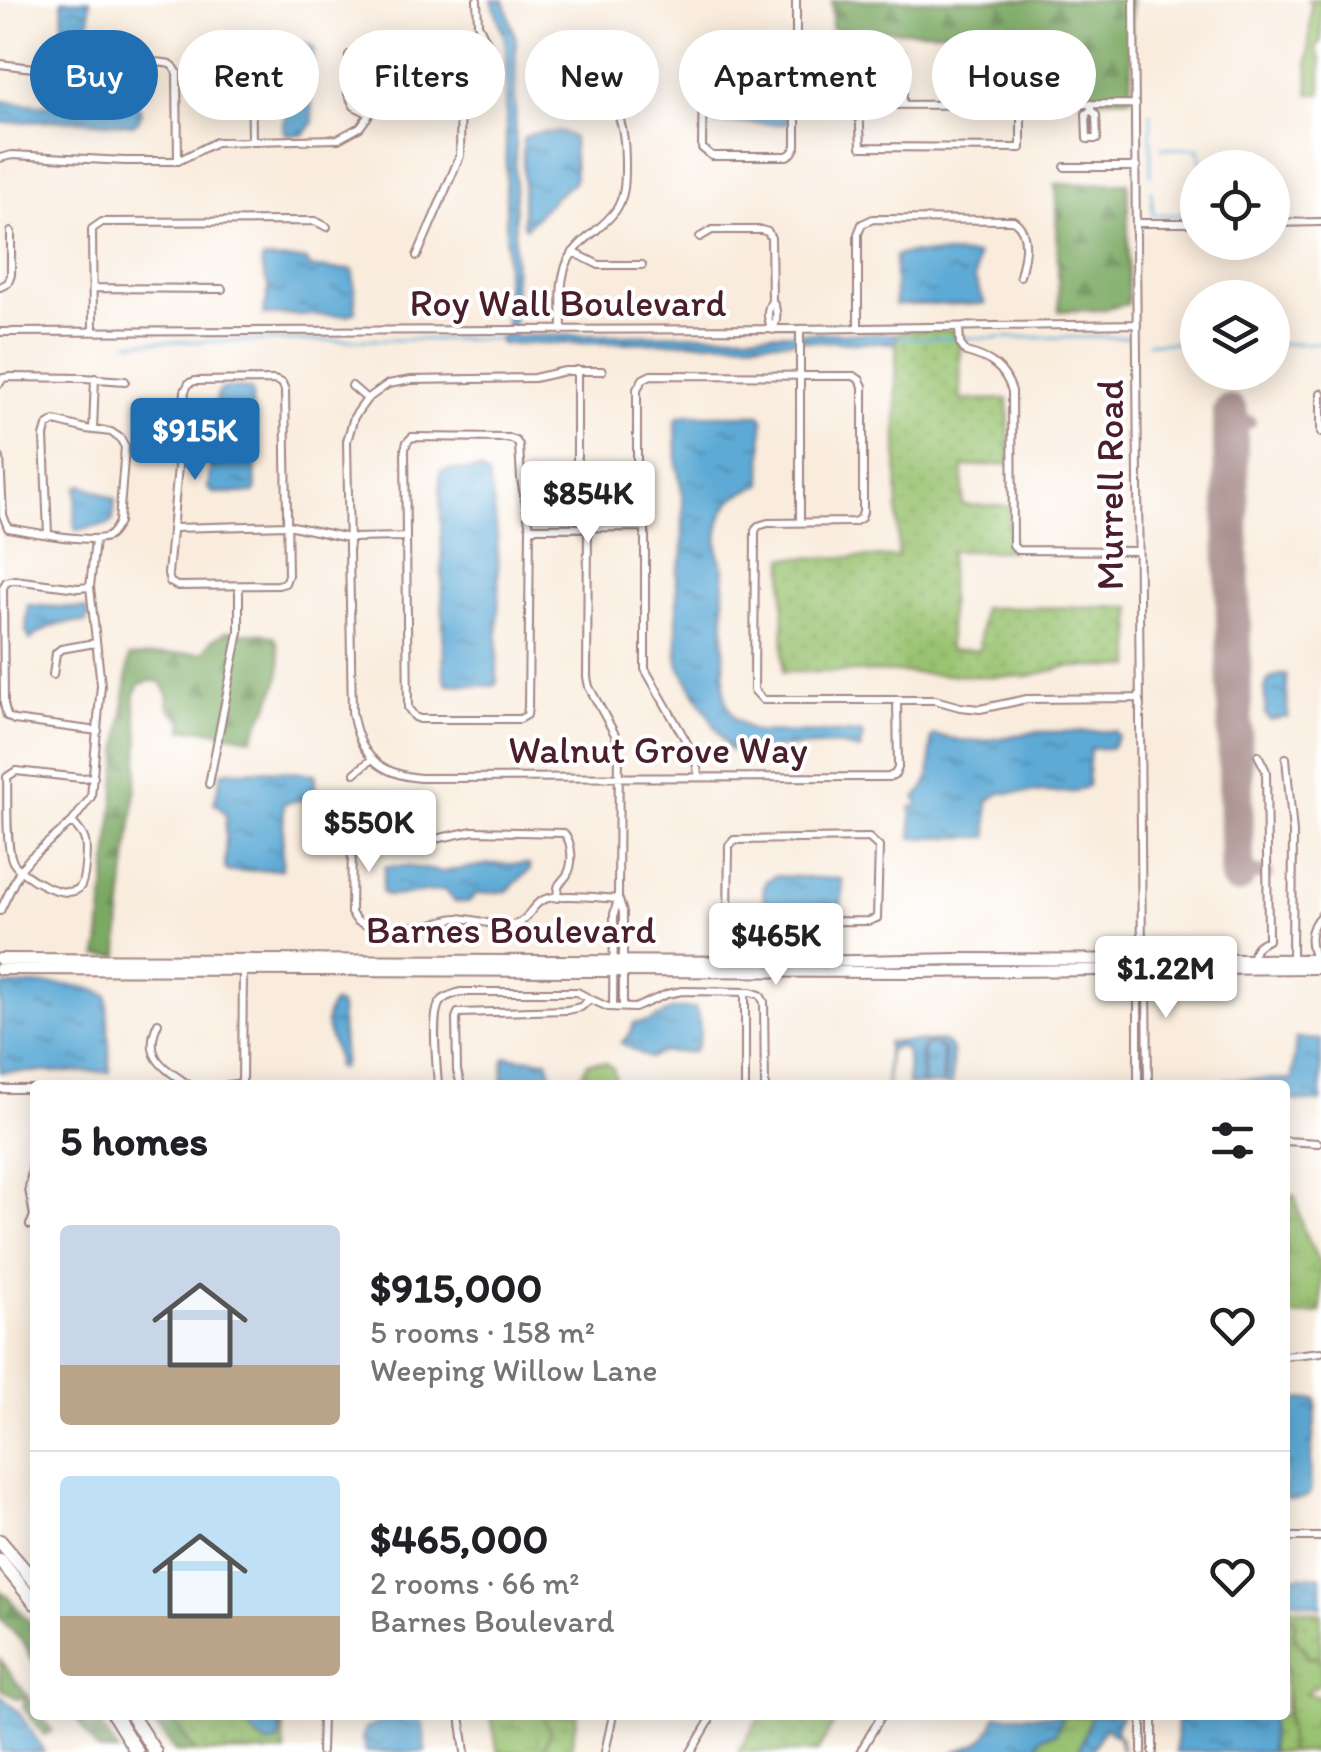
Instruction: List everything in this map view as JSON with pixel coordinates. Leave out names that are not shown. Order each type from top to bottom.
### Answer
[{"type":"highway","points":[[0,1541],[30,1576]]},
{"type":"highway","points":[[0,1560],[30,1596]]},
{"type":"highway","points":[[0,1573],[30,1598]]},
{"type":"highway","points":[[117,1720],[137,1752]]},
{"type":"highway","points":[[134,1720],[154,1752]]},
{"type":"main road","name":"Barnes Boulevard","points":[[0,959],[943,972],[1103,959],[1142,964],[1253,959],[1319,962]]},
{"type":"main road","name":"Barnes Boulevard","points":[[0,969],[188,969],[257,963],[336,963],[344,959],[725,971],[1319,962]]},
{"type":"street","points":[[477,0],[481,30]]},
{"type":"street","points":[[796,0],[796,30]]},
{"type":"street","name":"Murrell Road","points":[[1134,0],[1142,964],[1138,978],[1138,1080]]},
{"type":"street","points":[[0,64],[32,69],[113,69],[166,63],[174,66],[178,161]]},
{"type":"street","points":[[712,64],[796,64],[796,146],[792,153],[712,156],[702,148],[705,69],[712,64]]},
{"type":"street","points":[[1096,107],[1136,104]]},
{"type":"street","points":[[252,120],[252,141]]},
{"type":"street","points":[[0,158],[12,155],[178,161],[216,142],[338,139],[360,127],[364,120]]},
{"type":"street","points":[[417,256],[460,156],[460,120]]},
{"type":"street","points":[[562,330],[562,277],[573,252],[615,211],[625,190],[621,120]]},
{"type":"street","points":[[857,120],[860,147],[1021,148],[1021,120]]},
{"type":"street","points":[[1065,167],[1136,166]]},
{"type":"street","points":[[858,328],[858,234],[862,224],[872,218],[1012,220],[1024,232],[1020,276]]},
{"type":"street","points":[[93,332],[92,230],[102,222],[316,220],[327,227]]},
{"type":"street","points":[[1290,222],[1321,222]]},
{"type":"street","points":[[1136,223],[1180,223]]},
{"type":"street","points":[[700,237],[712,230],[768,232],[772,300],[768,322],[772,330]]},
{"type":"street","points":[[0,287],[8,283],[11,275],[11,232]]},
{"type":"street","points":[[573,252],[599,265],[642,265]]},
{"type":"street","points":[[93,288],[222,289]]},
{"type":"street","name":"Roy Wall Boulevard","points":[[0,332],[772,330],[1136,324]]},
{"type":"street","points":[[959,327],[960,344],[966,352],[987,357],[1003,370],[1012,391],[1013,546],[1017,550],[1138,551]]},
{"type":"street","points":[[800,329],[800,522]]},
{"type":"street","points":[[577,370],[577,466],[586,497],[588,528],[588,687],[618,742],[618,899],[623,912],[613,1007]]},
{"type":"street","points":[[355,773],[372,759],[359,742],[352,712],[347,441],[354,417],[367,399],[388,384],[602,371]]},
{"type":"street","points":[[698,778],[686,740],[645,669],[645,526],[637,466],[637,388],[650,375],[854,376],[863,386],[861,518],[854,522],[768,522],[755,531],[754,690],[763,700],[936,700],[980,709],[1028,699],[1139,698]]},
{"type":"street","points":[[0,383],[10,377],[125,382]]},
{"type":"street","points":[[93,430],[95,378]]},
{"type":"street","points":[[188,383],[282,383],[288,525],[285,583],[177,586],[170,582],[168,574],[173,528],[188,383]]},
{"type":"street","points":[[352,386],[367,399]]},
{"type":"street","points":[[1321,393],[1321,432]]},
{"type":"street","points":[[0,458],[4,523],[8,528],[48,534],[94,540],[107,538],[119,522],[124,447],[120,438],[112,432],[55,421],[47,426],[44,436],[48,534]]},
{"type":"street","points":[[408,440],[516,440],[530,528],[527,715],[520,719],[415,718],[408,708],[404,449],[408,440]]},
{"type":"street","points":[[173,528],[288,525],[348,538],[406,537]]},
{"type":"street","points":[[530,528],[645,526]]},
{"type":"street","points":[[0,911],[20,870],[72,822],[91,798],[100,685],[90,587],[94,540]]},
{"type":"street","points":[[90,587],[6,582],[4,704],[7,716],[14,720],[98,730]]},
{"type":"street","points":[[209,784],[239,632],[239,586]]},
{"type":"street","points":[[54,675],[56,653],[61,649],[95,643]]},
{"type":"street","name":"Walnut Grove Way","points":[[372,759],[391,772],[420,778],[889,777],[898,768],[897,700]]},
{"type":"street","points":[[1253,959],[1258,944],[1268,940],[1266,771],[1258,754]]},
{"type":"street","points":[[1286,758],[1292,833],[1292,959]]},
{"type":"street","points":[[72,822],[86,843],[83,882],[74,891],[42,886],[13,862],[7,776],[16,771],[94,777]]},
{"type":"street","points":[[557,898],[558,883],[570,866],[570,840],[564,832],[473,830],[435,839],[406,832],[368,831],[358,834],[352,843],[351,913],[366,926],[428,925],[464,918],[508,926],[527,918],[537,903],[548,898],[618,899]]},
{"type":"street","points":[[869,838],[875,842],[879,847],[877,918],[869,922],[805,922],[730,919],[729,846],[734,840],[869,838]]},
{"type":"street","points":[[1319,962],[1311,952],[1310,932],[1321,915]]},
{"type":"street","points":[[796,967],[805,922]]},
{"type":"street","points":[[239,964],[242,1080]]},
{"type":"street","name":"Murrell Road","points":[[1142,964],[1147,978],[1148,1080]]},
{"type":"street","points":[[618,965],[623,1008]]},
{"type":"street","points":[[438,1080],[437,1006],[446,996],[460,992],[578,992],[597,1004],[636,1008],[667,994],[745,992],[760,996],[764,1002],[765,1080]]},
{"type":"street","points":[[745,992],[745,1080]]},
{"type":"street","points":[[460,1080],[458,1013],[568,1010],[581,1007],[590,998]]},
{"type":"street","points":[[158,1023],[152,1036],[154,1055],[158,1064],[182,1080]]},
{"type":"street","points":[[0,1089],[30,1089]]},
{"type":"street","points":[[1290,1140],[1320,1143]]},
{"type":"street","points":[[1290,1355],[1321,1352]]},
{"type":"street","points":[[1290,1537],[1321,1537]]},
{"type":"street","points":[[321,1752],[322,1720]]},
{"type":"street","points":[[461,1720],[465,1752]]},
{"type":"street","points":[[605,1752],[612,1720]]},
{"type":"street","points":[[691,1752],[708,1720]]},
{"type":"street","points":[[860,1752],[879,1720]]},
{"type":"street","points":[[1142,1720],[1142,1752]]},
{"type":"street","points":[[1153,1720],[1153,1752]]},
{"type":"green space","points":[[1131,0],[1131,98],[1096,98],[1096,30],[832,30],[832,1]]},
{"type":"green space","points":[[1308,0],[1321,0],[1321,40],[1316,49],[1321,61],[1321,94],[1309,94]]},
{"type":"green space","points":[[1128,183],[1128,304],[1103,310],[1059,311],[1054,184]]},
{"type":"green space","points":[[910,330],[960,330],[961,400],[1008,399],[1010,464],[963,467],[963,505],[1009,506],[1011,551],[950,551],[949,650],[979,650],[982,608],[1132,607],[1132,667],[1067,667],[1029,676],[991,677],[783,672],[784,558],[898,557],[896,334]]},
{"type":"green space","points":[[227,631],[275,638],[280,665],[276,690],[252,738],[202,729],[183,730],[183,720],[169,708],[161,682],[139,684],[135,704],[139,737],[136,792],[119,956],[98,956],[129,657],[204,652],[211,641]]},
{"type":"green space","points":[[588,1063],[606,1063],[613,1068],[616,1080],[579,1080]]},
{"type":"green space","points":[[1290,1196],[1295,1196],[1303,1229],[1321,1267],[1321,1313],[1290,1316]]},
{"type":"green space","points":[[0,1590],[30,1623],[30,1656],[26,1646],[0,1618]]},
{"type":"green space","points":[[1290,1607],[1321,1613],[1321,1662],[1308,1658],[1294,1638]]},
{"type":"green space","points":[[1290,1618],[1296,1622],[1295,1637],[1308,1658],[1321,1662],[1321,1683],[1306,1693],[1321,1698],[1315,1722],[1321,1723],[1321,1752],[1290,1752]]},
{"type":"green space","points":[[0,1659],[30,1700],[30,1716],[21,1696],[18,1699],[0,1688]]},
{"type":"green space","points":[[33,1720],[44,1720],[52,1731],[44,1735]]},
{"type":"green space","points":[[77,1720],[96,1720],[118,1752],[97,1750]]},
{"type":"green space","points":[[153,1720],[284,1720],[286,1752],[175,1752]]},
{"type":"green space","points":[[153,1720],[174,1720],[195,1752],[175,1752]]},
{"type":"green space","points":[[492,1720],[576,1720],[570,1752],[498,1752]]},
{"type":"green space","points":[[492,1720],[544,1720],[550,1731],[543,1752],[498,1752]]},
{"type":"green space","points":[[758,1720],[836,1720],[817,1752],[738,1752]]},
{"type":"green space","points":[[1060,1720],[1089,1720],[1079,1752],[1036,1752],[1040,1737],[1056,1733]]},
{"type":"green space","points":[[1271,1720],[1288,1720],[1290,1752],[1270,1752]]},
{"type":"water","points":[[62,0],[90,0],[89,23],[63,26]]},
{"type":"water","points":[[492,0],[504,0],[516,39],[514,328],[506,328],[506,52]]},
{"type":"water","points":[[0,101],[30,104],[30,120],[72,120],[0,123]]},
{"type":"water","points":[[72,120],[138,120],[133,125]]},
{"type":"water","points":[[285,120],[313,120],[304,135],[286,134]]},
{"type":"water","points":[[713,120],[788,120],[785,124]]},
{"type":"water","points":[[563,132],[573,138],[573,183],[525,228],[523,139],[537,133]]},
{"type":"water","points":[[977,255],[975,280],[985,304],[895,305],[895,256]]},
{"type":"water","points":[[263,259],[306,260],[311,268],[353,270],[356,312],[263,315],[269,289],[261,265]]},
{"type":"water","points":[[505,334],[896,334],[896,343],[801,339],[500,344],[499,338]]},
{"type":"water","points":[[225,388],[250,389],[252,393],[254,493],[213,493],[208,488],[217,396]]},
{"type":"water","points":[[760,415],[763,419],[762,485],[733,499],[718,532],[718,551],[724,568],[724,690],[734,718],[757,732],[860,733],[860,750],[837,745],[729,750],[679,666],[677,571],[683,555],[683,497],[677,466],[676,424],[677,418]]},
{"type":"water","points":[[480,470],[488,476],[498,552],[494,686],[448,684],[444,678],[440,477],[441,471]]},
{"type":"water","points":[[83,485],[115,499],[110,524],[76,530],[77,487]]},
{"type":"water","points":[[28,605],[86,609],[89,617],[85,623],[49,628],[30,640],[26,631]]},
{"type":"water","points":[[1286,674],[1288,717],[1269,720],[1265,714],[1267,682]]},
{"type":"water","points":[[1115,731],[1118,736],[1111,748],[1090,749],[1087,786],[1075,792],[1000,793],[988,801],[988,837],[912,838],[911,807],[917,807],[915,798],[926,785],[934,735],[983,741],[1034,732]]},
{"type":"water","points":[[222,772],[315,774],[315,798],[284,803],[282,869],[229,872],[225,869],[226,815],[214,804]]},
{"type":"water","points":[[491,864],[526,864],[530,870],[507,891],[476,894],[468,902],[455,902],[444,890],[394,896],[382,892],[385,866],[442,872]]},
{"type":"water","points":[[775,876],[841,879],[842,901],[837,911],[766,909],[765,884]]},
{"type":"water","points":[[68,985],[107,995],[110,1072],[0,1072],[0,986]]},
{"type":"water","points":[[333,1003],[340,1008],[344,1060],[339,1069],[326,1020]]},
{"type":"water","points":[[695,1008],[700,1031],[693,1052],[662,1052],[649,1058],[621,1043],[634,1023],[648,1022],[673,1009]]},
{"type":"water","points":[[1296,1038],[1321,1040],[1321,1102],[1290,1100],[1290,1080],[1225,1080],[1292,1079]]},
{"type":"water","points":[[942,1041],[949,1045],[952,1080],[945,1080],[944,1049],[931,1042],[921,1048],[921,1080],[908,1080],[907,1054],[898,1047],[888,1050],[887,1080],[887,1042]]},
{"type":"water","points":[[931,1044],[942,1050],[943,1080],[923,1080],[923,1049]]},
{"type":"water","points":[[504,1059],[547,1060],[551,1073],[559,1080],[502,1080]]},
{"type":"water","points":[[1290,1401],[1317,1402],[1310,1493],[1302,1499],[1290,1498]]},
{"type":"water","points":[[1290,1576],[1321,1576],[1321,1607],[1290,1599]]},
{"type":"water","points":[[0,1696],[20,1714],[44,1752],[0,1752]]},
{"type":"water","points":[[242,1720],[283,1720],[278,1742],[270,1745]]},
{"type":"water","points":[[386,1720],[420,1720],[426,1752],[366,1752],[362,1739],[365,1729]]},
{"type":"water","points":[[994,1720],[1060,1720],[1056,1733],[1040,1738],[1036,1752],[953,1752],[981,1741]]},
{"type":"water","points":[[1089,1720],[1120,1720],[1118,1737],[1104,1727],[1092,1752],[1079,1752]]},
{"type":"water","points":[[1177,1720],[1271,1720],[1270,1752],[1176,1752]]},
{"type":"waterway","points":[[1151,113],[1151,175]]},
{"type":"waterway","points":[[1161,148],[1199,150]]},
{"type":"waterway","points":[[1151,190],[1153,215],[1180,215]]},
{"type":"waterway","points":[[964,338],[1128,337]]},
{"type":"waterway","points":[[896,338],[956,338]]},
{"type":"waterway","points":[[129,342],[498,339]]},
{"type":"waterway","points":[[1148,343],[1180,343]]},
{"type":"waterway","points":[[1290,344],[1321,343]]},
{"type":"taxiway","points":[[1230,421],[1249,422]]},
{"type":"taxiway","points":[[1237,873],[1267,874]]},
{"type":"runway","points":[[1230,412],[1237,877]]}]
